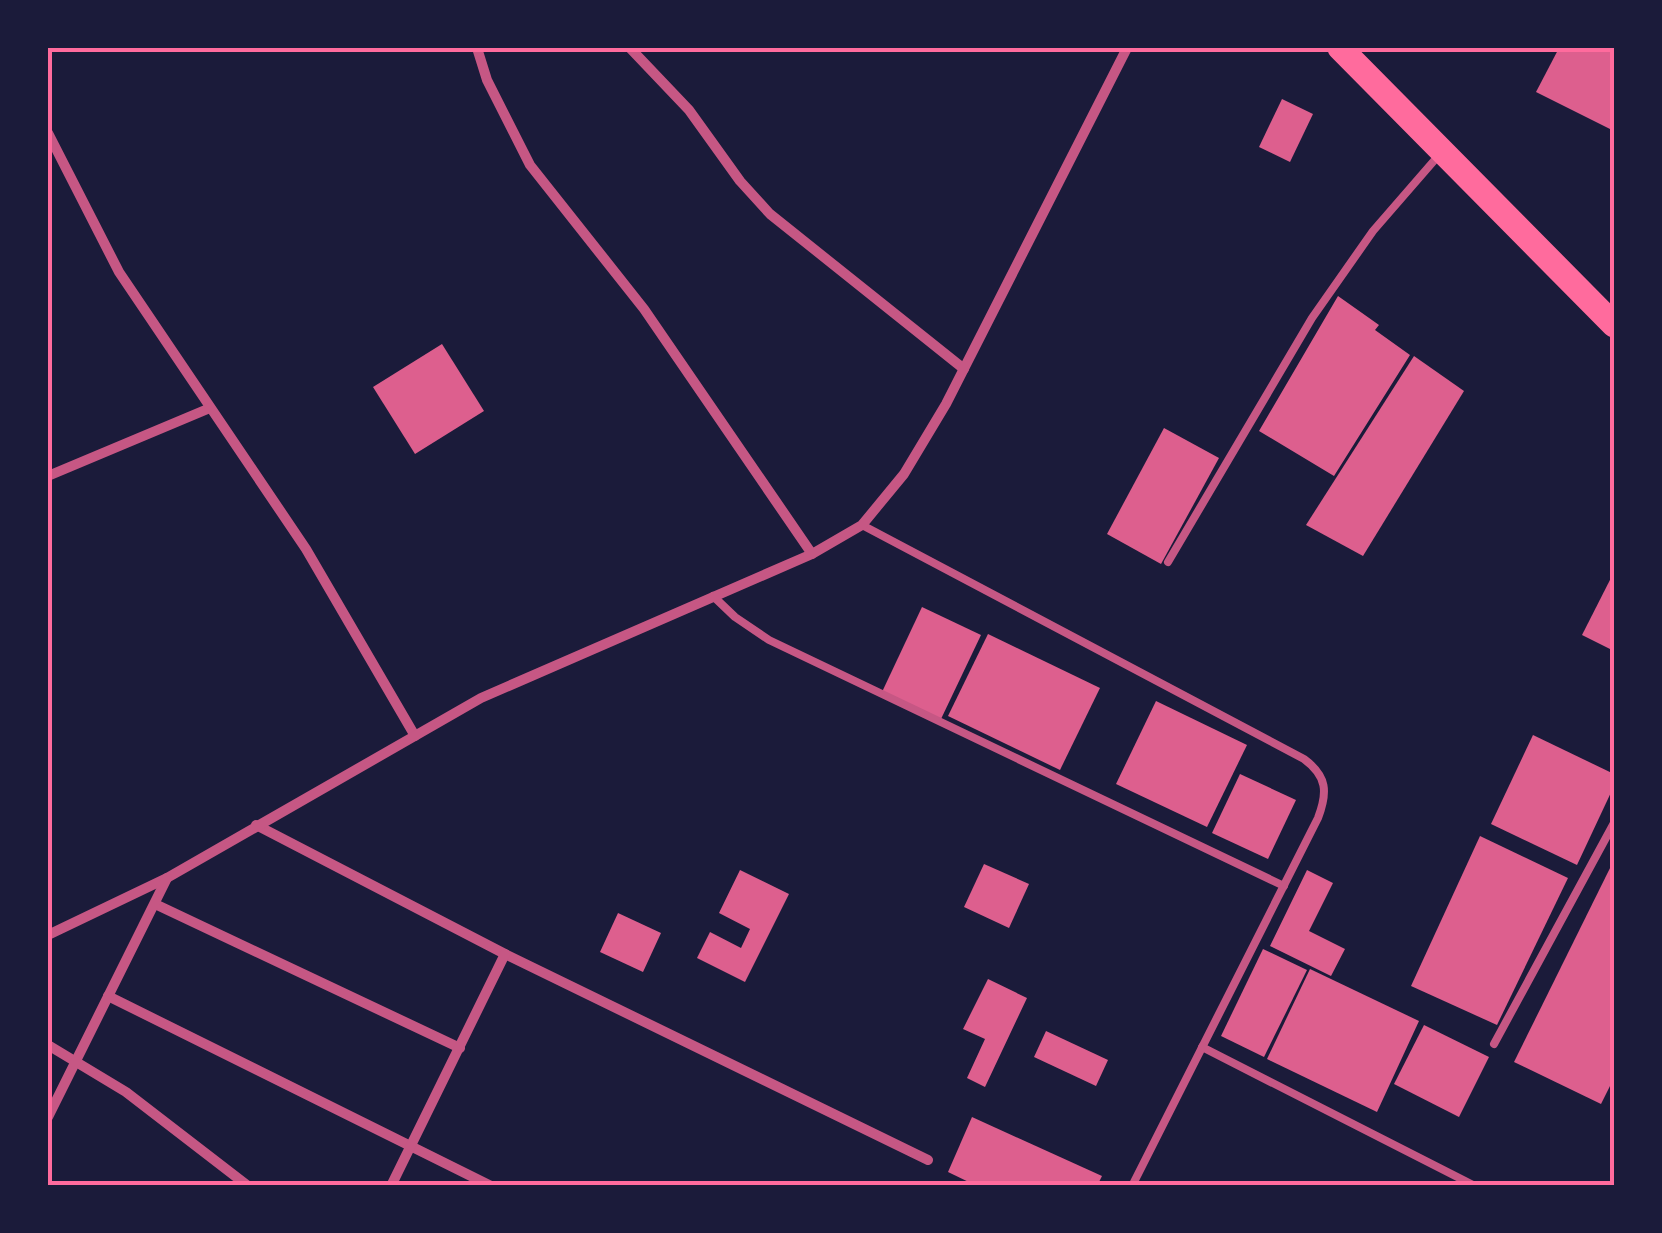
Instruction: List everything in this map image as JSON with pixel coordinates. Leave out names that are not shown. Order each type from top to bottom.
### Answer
[{"type":"main road","points":[[1340,48],[1614,326]]},
{"type":"street","points":[[477,48],[487,80],[530,165],[644,309],[812,554]]},
{"type":"street","points":[[630,48],[689,110],[770,214],[964,369]]},
{"type":"street","points":[[48,934],[168,878],[481,698],[812,554],[862,525],[904,474],[964,369],[1127,48]]},
{"type":"street","points":[[48,134],[51,149],[119,272],[306,548],[415,736]]},
{"type":"street","points":[[48,476],[210,408]]},
{"type":"street","points":[[256,825],[505,954],[928,1160]]},
{"type":"street","points":[[48,1117],[168,878]]},
{"type":"street","points":[[154,904],[460,1048]]},
{"type":"street","points":[[391,1186],[505,954]]},
{"type":"street","points":[[108,996],[491,1186]]},
{"type":"street","points":[[48,1045],[172,1126],[248,1186]]},
{"type":"lane","points":[[1168,562],[1312,318],[1373,231],[1443,151]]},
{"type":"lane","points":[[862,525],[1304,759],[1318,770],[1325,786],[1324,802],[1284,886],[1132,1186]]},
{"type":"lane","points":[[713,596],[769,640],[1284,886]]},
{"type":"lane","points":[[1494,1044],[1614,822]]},
{"type":"lane","points":[[1202,1047],[1475,1186]]},
{"type":"building","points":[[1559,48],[1614,48],[1614,131],[1536,92]]},
{"type":"building","points":[[1282,99],[1313,114],[1290,162],[1259,147]]},
{"type":"building","points":[[1338,296],[1379,325],[1375,330],[1410,355],[1334,476],[1259,431]]},
{"type":"building","points":[[442,344],[484,411],[415,454],[373,387]]},
{"type":"building","points":[[1414,356],[1464,391],[1363,556],[1306,525]]},
{"type":"building","points":[[1164,428],[1219,458],[1161,564],[1107,534]]},
{"type":"building","points":[[1614,572],[1614,651],[1582,635]]},
{"type":"building","points":[[922,607],[981,635],[941,719],[882,692]]},
{"type":"building","points":[[988,634],[1100,688],[1060,770],[948,716]]},
{"type":"building","points":[[1156,701],[1247,745],[1207,827],[1116,784]]},
{"type":"building","points":[[1533,735],[1614,774],[1614,786],[1577,865],[1491,824]]},
{"type":"building","points":[[1240,774],[1296,800],[1268,859],[1212,833]]},
{"type":"building","points":[[1480,836],[1568,878],[1497,1025],[1411,986]]},
{"type":"building","points":[[1614,860],[1614,1078],[1601,1104],[1514,1062]]},
{"type":"building","points":[[984,864],[1029,884],[1009,928],[964,907]]},
{"type":"building","points":[[740,870],[789,894],[745,982],[697,958],[710,932],[741,948],[750,929],[719,913]]},
{"type":"building","points":[[1307,870],[1333,883],[1309,931],[1345,949],[1331,976],[1270,946]]},
{"type":"building","points":[[618,913],[661,933],[643,972],[600,952]]},
{"type":"building","points":[[1263,949],[1307,970],[1264,1057],[1221,1036]]},
{"type":"building","points":[[1310,969],[1419,1021],[1377,1112],[1267,1059]]},
{"type":"building","points":[[988,979],[1027,998],[985,1087],[967,1078],[985,1039],[963,1029]]},
{"type":"building","points":[[1424,1025],[1489,1057],[1459,1117],[1394,1084]]},
{"type":"building","points":[[1046,1031],[1108,1060],[1096,1086],[1034,1057]]},
{"type":"building","points":[[972,1117],[1102,1176],[1097,1186],[977,1186],[948,1172]]}]
